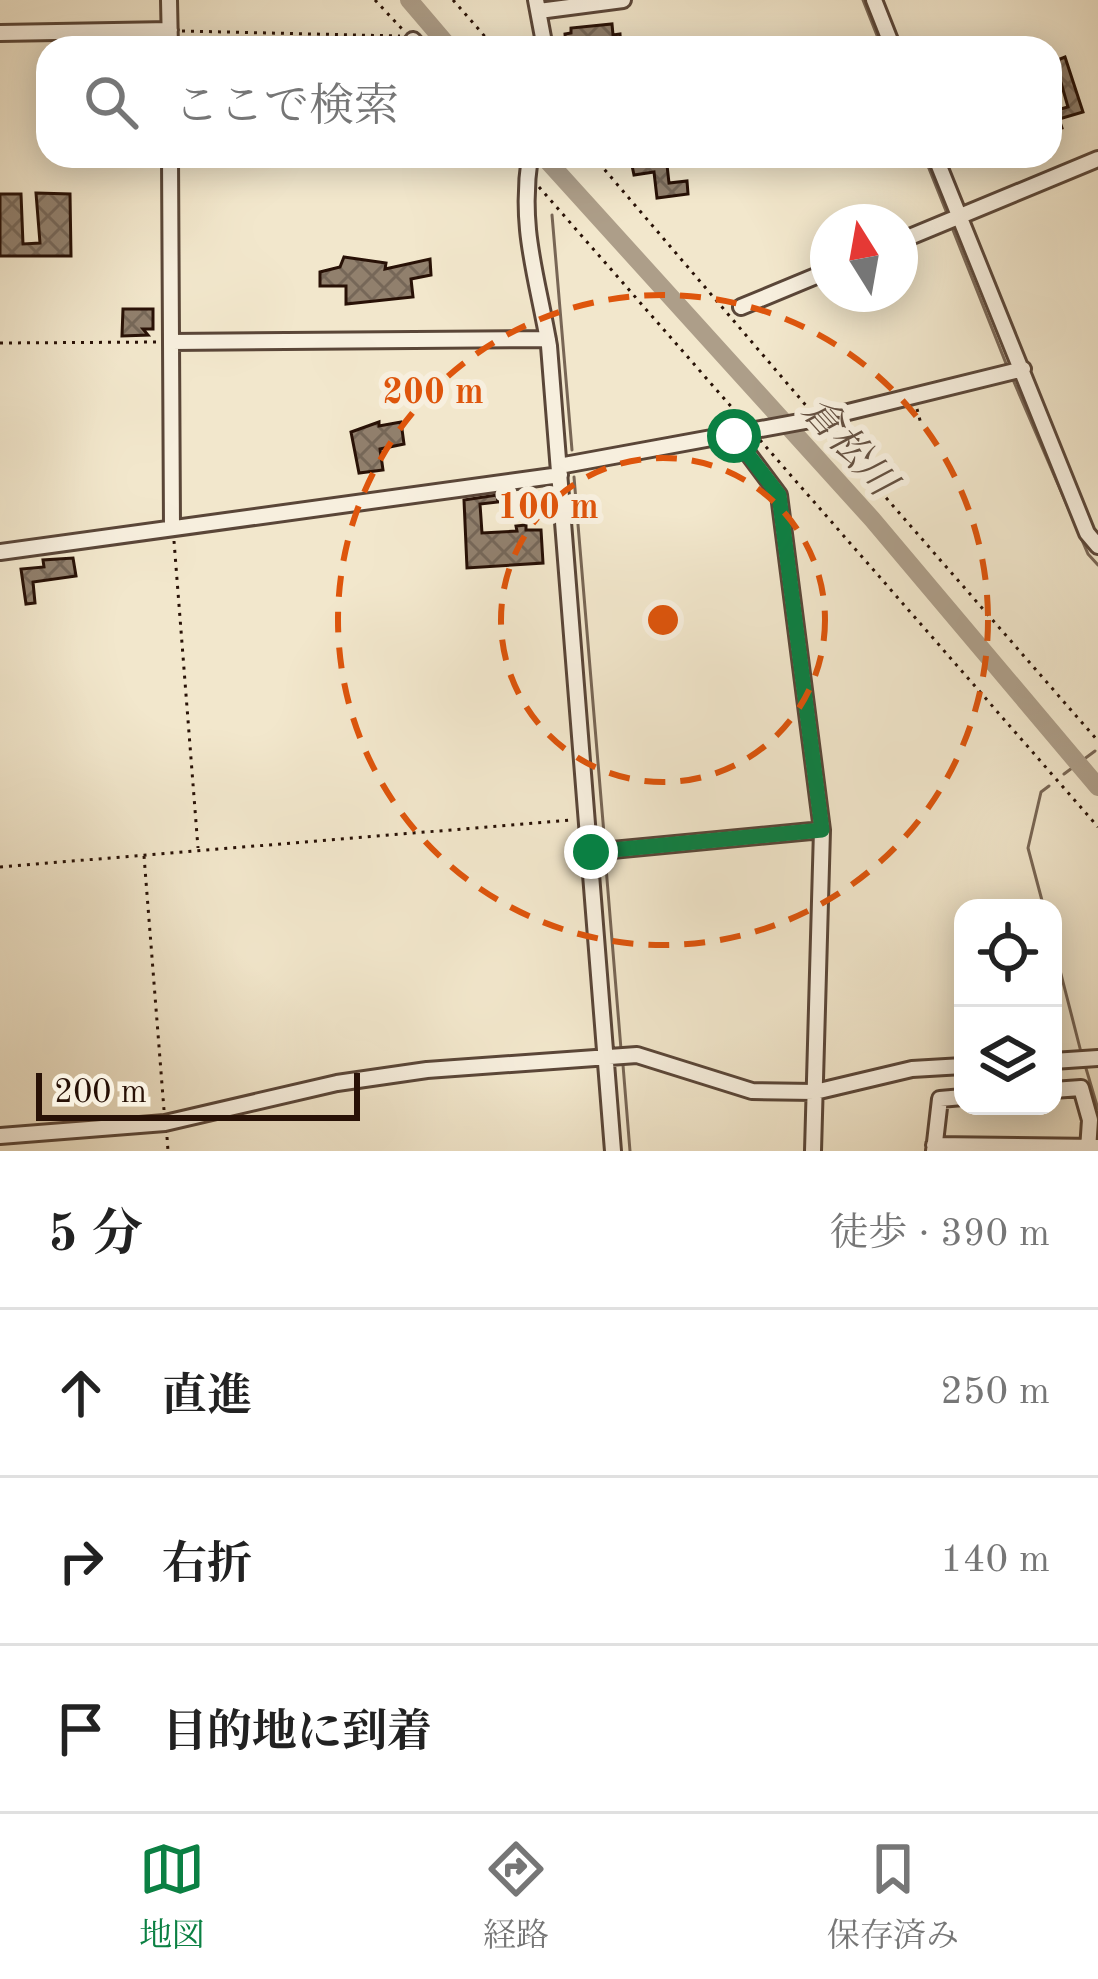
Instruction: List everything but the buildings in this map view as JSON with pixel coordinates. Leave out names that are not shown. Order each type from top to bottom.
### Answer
[{"type":"street","points":[[169,0],[170,36]]},
{"type":"street","points":[[542,36],[538,5],[623,0]]},
{"type":"street","points":[[874,0],[888,36]]},
{"type":"street","points":[[0,33],[170,30]]},
{"type":"street","points":[[918,233],[1098,159]]},
{"type":"street","points":[[170,168],[172,527]]},
{"type":"street","points":[[529,168],[526,239],[548,340],[586,819],[600,851],[616,1057],[613,1151]]},
{"type":"street","points":[[940,168],[1014,371],[1096,540]]},
{"type":"street","points":[[741,307],[810,278]]},
{"type":"street","points":[[171,342],[548,340]]},
{"type":"street","points":[[0,552],[559,470],[825,418],[1014,371]]},
{"type":"street","points":[[734,436],[779,495],[822,830],[813,1151]]},
{"type":"street","points":[[600,851],[822,830]]},
{"type":"street","points":[[0,1136],[165,1123],[337,1083],[427,1070],[616,1057],[752,1091],[815,1092],[912,1069],[954,1067]]},
{"type":"street","points":[[1062,1060],[1098,1058]]},
{"type":"street","points":[[954,1098],[940,1099],[934,1148],[1091,1148],[1090,1120],[1081,1088],[1062,1089]]},
{"type":"path","points":[[375,0],[409,36]]},
{"type":"path","points":[[453,0],[484,36]]},
{"type":"path","points":[[170,30],[400,36]]},
{"type":"path","points":[[532,168],[546,196],[1098,827]]},
{"type":"path","points":[[604,168],[825,418],[1098,740]]},
{"type":"path","points":[[0,343],[171,342]]},
{"type":"path","points":[[918,410],[921,424]]},
{"type":"path","points":[[172,527],[198,850]]},
{"type":"path","points":[[0,867],[586,819]]},
{"type":"path","points":[[144,854],[168,1151]]},
{"type":"waterway","name":"倉松川","points":[[409,0],[440,36]]},
{"type":"waterway","points":[[863,0],[877,36]]},
{"type":"waterway","name":"倉松川","points":[[554,168],[872,519],[1098,787]]},
{"type":"waterway","points":[[929,168],[948,216]]},
{"type":"waterway","points":[[552,215],[572,450]]},
{"type":"waterway","points":[[951,225],[1007,366]]},
{"type":"waterway","points":[[1011,375],[1088,554],[1098,565]]},
{"type":"waterway","points":[[574,477],[605,846]]},
{"type":"waterway","name":"倉松川","points":[[1064,774],[1095,751]]},
{"type":"waterway","points":[[1042,899],[1028,848],[1041,792],[1049,786]]},
{"type":"waterway","points":[[605,855],[621,1049]]},
{"type":"waterway","points":[[1062,978],[1082,1056]]},
{"type":"waterway","points":[[623,1065],[630,1151]]},
{"type":"waterway","points":[[1085,1065],[1098,1109]]},
{"type":"route","points":[[591,852],[822,830],[779,495],[734,436]]}]
